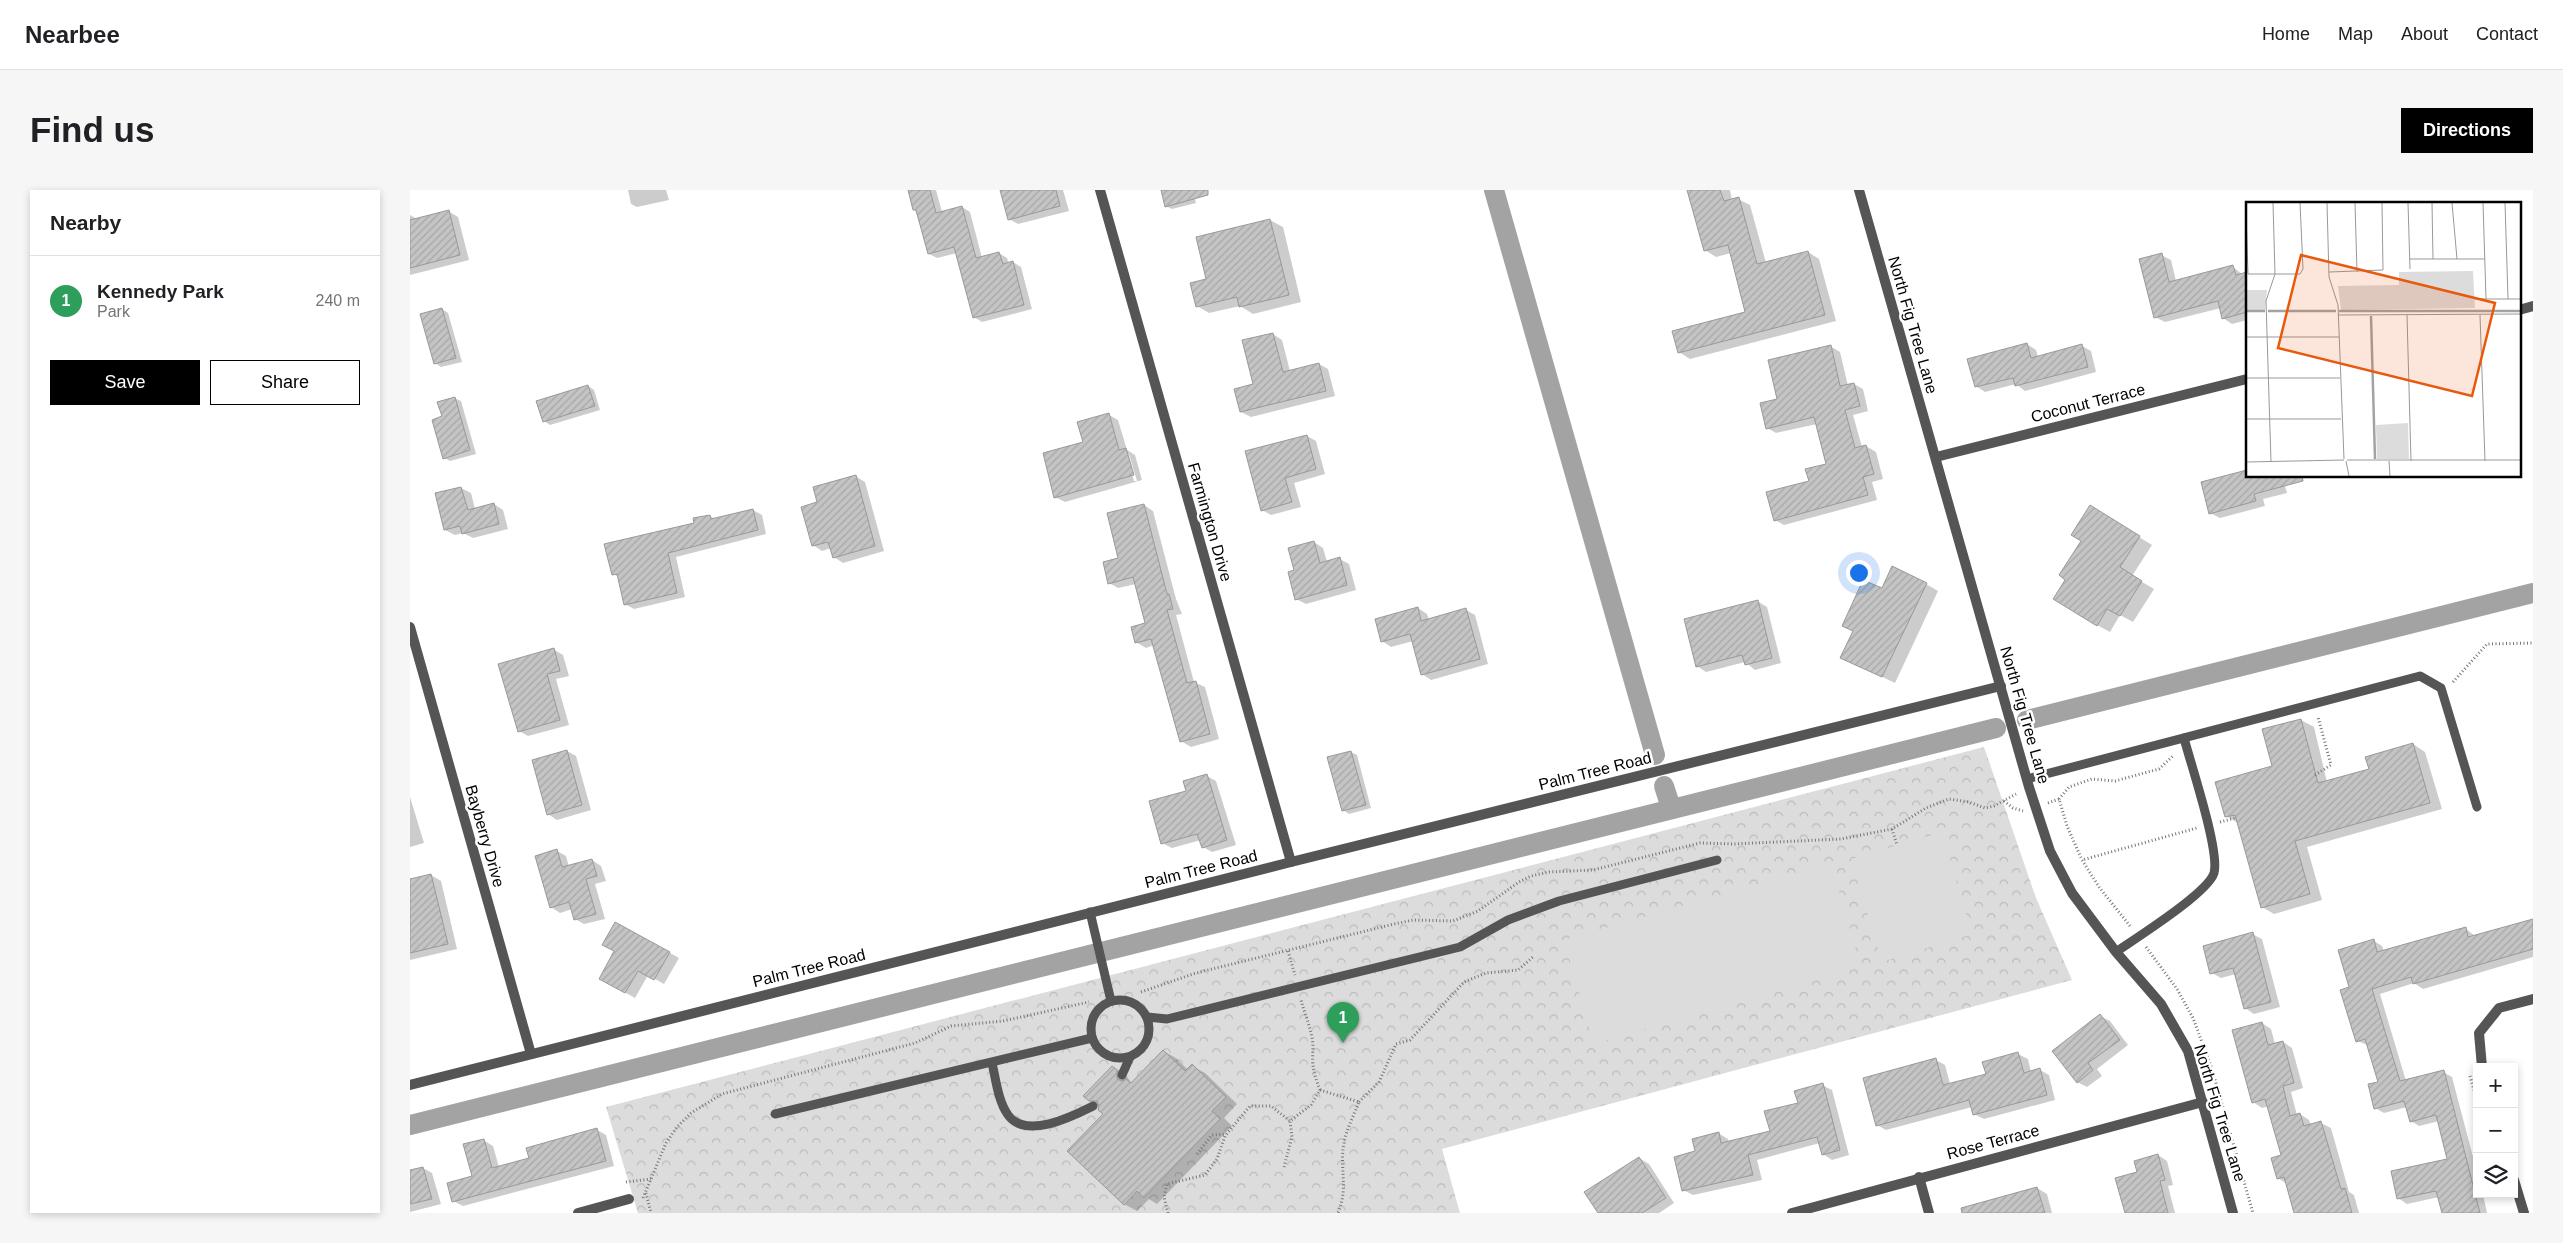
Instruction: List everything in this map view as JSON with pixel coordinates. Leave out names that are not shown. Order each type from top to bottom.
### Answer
[{"type":"street","name":"Farmington Drive","points":[[1100,190],[1291,862]]},
{"type":"street","name":"North Fig Tree Lane","points":[[1859,190],[2027,780],[2050,851],[2072,893],[2116,952],[2161,1004],[2188,1051],[2233,1213]]},
{"type":"street","points":[[2520,310],[2533,306]]},
{"type":"street","name":"Coconut Terrace","points":[[1936,457],[2246,378]]},
{"type":"street","name":"Bayberry Drive","points":[[410,627],[531,1054]]},
{"type":"street","name":"Palm Tree Road","points":[[410,1085],[1090,912],[2001,686]]},
{"type":"street","points":[[2482,1063],[2480,1033],[2499,1008],[2533,1000]]},
{"type":"street","name":"Rose Terrace","points":[[1792,1213],[1919,1177],[2203,1102]]},
{"type":"street","points":[[1919,1177],[1929,1213]]},
{"type":"street","points":[[2518,1193],[2524,1213]]},
{"type":"street","points":[[578,1213],[629,1199]]},
{"type":"lane","points":[[2027,780],[2420,676],[2441,688],[2477,807]]},
{"type":"lane","points":[[2116,952],[2203,889],[2214,873],[2214,849],[2184,738]]},
{"type":"lane","points":[[1147,1017],[1167,1019],[1460,946],[1508,920],[1559,901],[1717,860]]},
{"type":"lane","points":[[1090,912],[1111,1001]]},
{"type":"lane","points":[[1111,1001],[1127,1001],[1135,1004],[1147,1017],[1149,1036],[1139,1052],[1130,1057],[1111,1058],[1096,1046],[1092,1038],[1090,1029],[1096,1012],[1111,1001]]},
{"type":"lane","points":[[775,1114],[992,1064],[1092,1038]]},
{"type":"lane","points":[[1122,1075],[1130,1057]]},
{"type":"lane","points":[[992,1064],[1002,1103],[1014,1121],[1024,1125],[1037,1126],[1067,1119],[1093,1106]]},
{"type":"path","points":[[2453,682],[2487,644],[2533,643]]},
{"type":"path","points":[[2315,704],[2331,765],[2316,775]]},
{"type":"path","points":[[2043,805],[2059,799],[2069,787],[2092,779],[2115,781],[2159,768],[2173,756],[2188,752]]},
{"type":"path","points":[[2059,799],[2067,826],[2082,860],[2099,887],[2177,989],[2193,1018],[2212,1069],[2253,1213]]},
{"type":"path","points":[[2004,801],[2013,808],[2026,810]]},
{"type":"path","points":[[2216,813],[2219,822]]},
{"type":"path","points":[[2082,860],[2236,818]]},
{"type":"path","points":[[1892,829],[1897,845]]},
{"type":"path","points":[[1338,1213],[1344,1196],[1342,1160],[1344,1142],[1359,1102],[1379,1082],[1396,1044],[1410,1040],[1464,982],[1486,973],[1518,970],[1534,956]]},
{"type":"path","points":[[1300,997],[1313,1047],[1311,1056],[1313,1072],[1320,1090]]},
{"type":"path","points":[[642,1200],[666,1143],[678,1127],[691,1113],[722,1094],[915,1043],[951,1026],[1003,1021],[1089,1002]]},
{"type":"path","points":[[1320,1090],[1359,1102]]},
{"type":"path","points":[[1290,1121],[1311,1105],[1320,1090]]},
{"type":"path","points":[[1168,1213],[1164,1197],[1167,1184],[1205,1175],[1217,1159],[1227,1134],[1250,1106],[1271,1106],[1290,1121],[1292,1137],[1284,1168]]},
{"type":"path","points":[[1197,1154],[1212,1135],[1227,1134]]},
{"type":"path","points":[[626,1182],[651,1179]]},
{"type":"path","points":[[646,1192],[651,1213]]},
{"type":"green space","points":[[1984,747],[2036,898],[2072,980],[1442,1149],[1460,1213],[638,1213],[606,1107]]},
{"type":"green space","points":[[1942,832],[1972,934],[1882,962],[1851,859]]},
{"type":"green space","points":[[1831,863],[1861,967],[1594,1044],[1564,940]]},
{"type":"building","points":[[908,190],[930,190],[936,213],[962,206],[976,258],[999,252],[1003,264],[1013,261],[1024,305],[973,318],[954,247],[928,254],[916,210],[913,210]]},
{"type":"building","points":[[1000,190],[1056,190],[1060,206],[1008,220]]},
{"type":"building","points":[[1161,190],[1208,190],[1208,195],[1165,207]]},
{"type":"building","points":[[1687,190],[1720,190],[1724,201],[1739,197],[1757,264],[1808,251],[1825,315],[1678,353],[1672,331],[1745,312],[1728,245],[1704,251]]},
{"type":"building","points":[[449,210],[460,255],[410,268],[410,220]]},
{"type":"building","points":[[1270,219],[1289,295],[1239,307],[1237,297],[1196,307],[1190,283],[1206,279],[1196,237]]},
{"type":"building","points":[[2162,253],[2169,282],[2233,265],[2236,275],[2246,272],[2246,312],[2222,319],[2218,301],[2154,318],[2139,259]]},
{"type":"building","points":[[442,308],[456,358],[434,364],[420,314]]},
{"type":"building","points":[[1273,333],[1283,372],[1319,363],[1326,391],[1240,412],[1234,389],[1253,384],[1242,340]]},
{"type":"building","points":[[2027,343],[2031,358],[2082,344],[2088,367],[2015,386],[2013,378],[1975,387],[1967,359]]},
{"type":"building","points":[[1831,345],[1840,386],[1854,383],[1860,406],[1845,410],[1855,448],[1866,445],[1874,474],[1863,477],[1868,495],[1774,521],[1766,492],[1809,481],[1805,469],[1826,464],[1814,417],[1766,429],[1760,403],[1777,399],[1768,360]]},
{"type":"building","points":[[588,385],[595,406],[543,422],[536,401]]},
{"type":"building","points":[[455,397],[470,450],[443,459],[432,420],[442,416],[437,402]]},
{"type":"building","points":[[1109,413],[1119,450],[1126,448],[1134,475],[1054,498],[1043,453],[1083,442],[1077,422]]},
{"type":"building","points":[[1307,435],[1316,469],[1285,478],[1292,502],[1261,511],[1245,451]]},
{"type":"building","points":[[2246,470],[2246,478],[2302,478],[2303,481],[2254,494],[2256,501],[2209,514],[2201,482]]},
{"type":"building","points":[[856,475],[875,546],[833,558],[828,542],[812,546],[801,507],[817,502],[813,487]]},
{"type":"building","points":[[461,487],[468,510],[494,503],[499,524],[462,534],[460,526],[444,530],[435,493]]},
{"type":"building","points":[[1144,504],[1167,594],[1169,594],[1173,609],[1167,610],[1187,683],[1196,681],[1210,734],[1180,742],[1151,639],[1135,643],[1131,627],[1145,623],[1133,577],[1108,584],[1103,562],[1118,558],[1107,513]]},
{"type":"building","points":[[2090,505],[2140,536],[2120,567],[2142,581],[2120,616],[2107,609],[2097,626],[2053,599],[2065,580],[2059,575],[2081,541],[2071,535]]},
{"type":"building","points":[[753,509],[758,530],[668,553],[677,593],[624,605],[617,574],[612,575],[604,544],[694,523],[693,518],[710,515],[711,519]]},
{"type":"building","points":[[1314,541],[1320,563],[1340,557],[1347,585],[1295,600],[1288,572],[1294,570],[1288,548]]},
{"type":"building","points":[[1892,566],[1927,583],[1882,677],[1840,658],[1853,631],[1842,626],[1863,580],[1882,588]]},
{"type":"building","points":[[1758,600],[1772,658],[1745,665],[1742,655],[1696,667],[1684,619]]},
{"type":"building","points":[[1418,607],[1421,621],[1466,608],[1480,659],[1421,675],[1410,634],[1381,642],[1375,619]]},
{"type":"building","points":[[554,648],[560,671],[547,674],[560,720],[518,732],[498,664]]},
{"type":"building","points":[[2301,719],[2318,783],[2369,769],[2365,757],[2413,743],[2430,803],[2295,841],[2310,894],[2261,908],[2235,815],[2225,817],[2215,782],[2272,766],[2262,729]]},
{"type":"building","points":[[567,750],[582,805],[547,815],[532,760]]},
{"type":"building","points":[[1351,751],[1366,805],[1342,811],[1327,757]]},
{"type":"building","points":[[1207,774],[1227,840],[1202,848],[1197,834],[1161,844],[1149,801],[1186,791],[1183,781]]},
{"type":"building","points":[[557,849],[562,867],[592,859],[597,876],[586,879],[596,914],[574,920],[569,902],[550,908],[535,856]]},
{"type":"building","points":[[431,874],[448,944],[410,953],[410,879]]},
{"type":"building","points":[[2533,919],[2533,949],[2413,984],[2411,977],[2372,989],[2400,1081],[2444,1070],[2473,1185],[2473,1198],[2476,1198],[2480,1213],[2442,1213],[2436,1191],[2397,1199],[2391,1171],[2447,1159],[2436,1115],[2410,1122],[2404,1101],[2374,1109],[2368,1084],[2378,1082],[2365,1039],[2356,1042],[2340,990],[2349,987],[2338,950],[2374,939],[2377,952],[2466,927],[2468,937]]},
{"type":"building","points":[[615,922],[670,952],[654,980],[638,971],[625,993],[599,979],[614,951],[602,945]]},
{"type":"building","points":[[2253,932],[2271,1002],[2244,1009],[2233,968],[2210,974],[2203,946]]},
{"type":"building","points":[[2100,1014],[2120,1040],[2088,1063],[2093,1070],[2077,1083],[2052,1051]]},
{"type":"building","points":[[2262,1022],[2268,1045],[2283,1041],[2294,1083],[2283,1086],[2290,1116],[2300,1113],[2304,1126],[2321,1121],[2341,1189],[2345,1188],[2352,1213],[2294,1213],[2284,1177],[2277,1179],[2271,1158],[2281,1155],[2265,1099],[2252,1103],[2232,1030]]},
{"type":"building","points":[[1163,1050],[1185,1071],[1192,1064],[1226,1097],[1212,1111],[1220,1119],[1144,1198],[1137,1191],[1124,1205],[1067,1151],[1103,1114],[1098,1110],[1097,1101],[1089,1101],[1083,1096],[1112,1066],[1117,1070],[1117,1079],[1122,1081],[1126,1079],[1131,1083]]},
{"type":"building","points":[[2018,1052],[2024,1073],[2040,1068],[2047,1095],[1973,1115],[1969,1100],[1876,1126],[1863,1078],[1936,1058],[1943,1085],[1986,1074],[1982,1062]]},
{"type":"building","points":[[1823,1083],[1840,1150],[1822,1155],[1817,1137],[1748,1155],[1753,1175],[1682,1191],[1674,1157],[1695,1151],[1692,1139],[1719,1132],[1721,1143],[1770,1131],[1764,1111],[1798,1103],[1794,1091]]},
{"type":"building","points":[[597,1128],[606,1161],[452,1202],[447,1183],[472,1176],[463,1144],[484,1139],[492,1168],[529,1158],[526,1148]]},
{"type":"building","points":[[2158,1154],[2165,1180],[2160,1181],[2168,1213],[2125,1213],[2115,1178],[2137,1172],[2134,1161]]},
{"type":"building","points":[[1639,1157],[1666,1198],[1642,1213],[1598,1213],[1584,1192]]},
{"type":"building","points":[[423,1167],[432,1199],[410,1204],[410,1170]]},
{"type":"building","points":[[2037,1187],[2045,1213],[1962,1213],[1961,1208]]},
{"type":"waterway","points":[[1494,190],[1655,755]]},
{"type":"waterway","points":[[2027,720],[2533,593]]},
{"type":"waterway","points":[[410,1125],[1996,728]]},
{"type":"waterway","points":[[1664,786],[1671,808]]},
{"type":"place","name":"Kennedy Park","points":[[1343,1043]]}]
